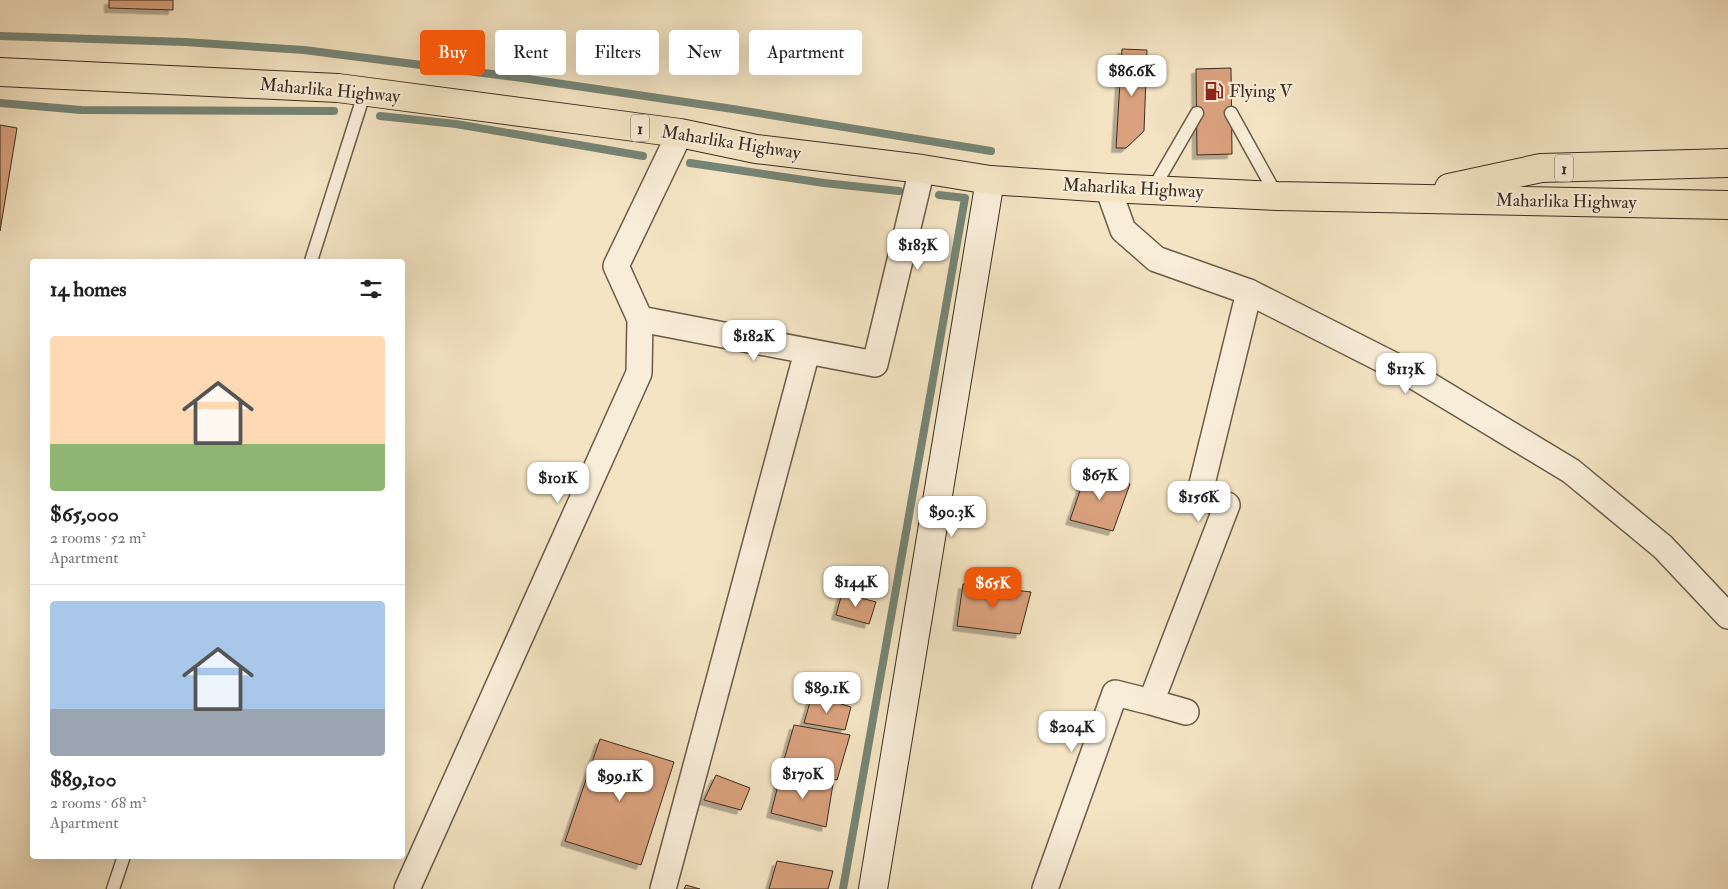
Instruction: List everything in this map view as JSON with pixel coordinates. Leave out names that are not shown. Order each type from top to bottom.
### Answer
[{"type":"highway","name":"Maharlika Highway","points":[[0,72],[338,88],[680,133],[756,149],[922,169],[990,180],[1278,196],[1404,197],[1728,205]]},
{"type":"highway","name":"Maharlika Highway","points":[[1404,197],[1541,168],[1728,163]]},
{"type":"main road","points":[[873,889],[990,180]]},
{"type":"street","points":[[407,889],[639,373],[640,318],[616,266],[680,133]]},
{"type":"street","points":[[640,318],[875,364],[922,169]]},
{"type":"street","points":[[1108,188],[1123,230],[1156,259],[1249,292],[1407,372],[1570,471],[1664,547],[1728,616]]},
{"type":"street","points":[[1151,702],[1227,506],[1199,496],[1249,292]]},
{"type":"street","points":[[663,889],[807,352]]},
{"type":"street","points":[[1045,889],[1115,693],[1186,712]]},
{"type":"lane","points":[[312,259],[365,91]]},
{"type":"lane","points":[[1153,189],[1197,113]]},
{"type":"lane","points":[[1231,113],[1278,196]]},
{"type":"lane","points":[[113,889],[123,859]]},
{"type":"building","points":[[109,0],[173,0],[173,10],[109,8]]},
{"type":"building","points":[[1122,49],[1147,50],[1144,131],[1126,148],[1116,148]]},
{"type":"building","name":"Flying V","points":[[1231,68],[1232,154],[1197,155],[1196,69]]},
{"type":"building","points":[[0,125],[17,128],[0,231]]},
{"type":"building","points":[[1087,470],[1130,484],[1113,531],[1070,520]]},
{"type":"building","points":[[963,584],[1031,592],[1020,634],[957,626]]},
{"type":"building","points":[[842,593],[876,602],[869,624],[836,615]]},
{"type":"building","points":[[812,695],[851,707],[845,730],[804,723]]},
{"type":"building","points":[[794,725],[850,735],[837,780],[782,767]]},
{"type":"building","points":[[600,739],[674,762],[641,865],[565,841]]},
{"type":"building","points":[[781,773],[833,784],[826,827],[771,813]]},
{"type":"building","points":[[716,775],[750,788],[741,810],[704,800]]},
{"type":"building","points":[[777,861],[833,871],[828,889],[769,889]]},
{"type":"building","points":[[686,885],[700,889],[684,889]]},
{"type":"waterway","points":[[0,36],[185,42],[304,50],[515,77],[733,109],[991,151]]},
{"type":"waterway","points":[[0,103],[81,110],[334,111]]},
{"type":"waterway","points":[[380,116],[456,124],[643,156]]},
{"type":"waterway","points":[[690,163],[824,183],[899,191]]},
{"type":"waterway","points":[[843,889],[965,198],[939,195]]},
{"type":"place","name":"Flying V","points":[[1214,91]]}]
